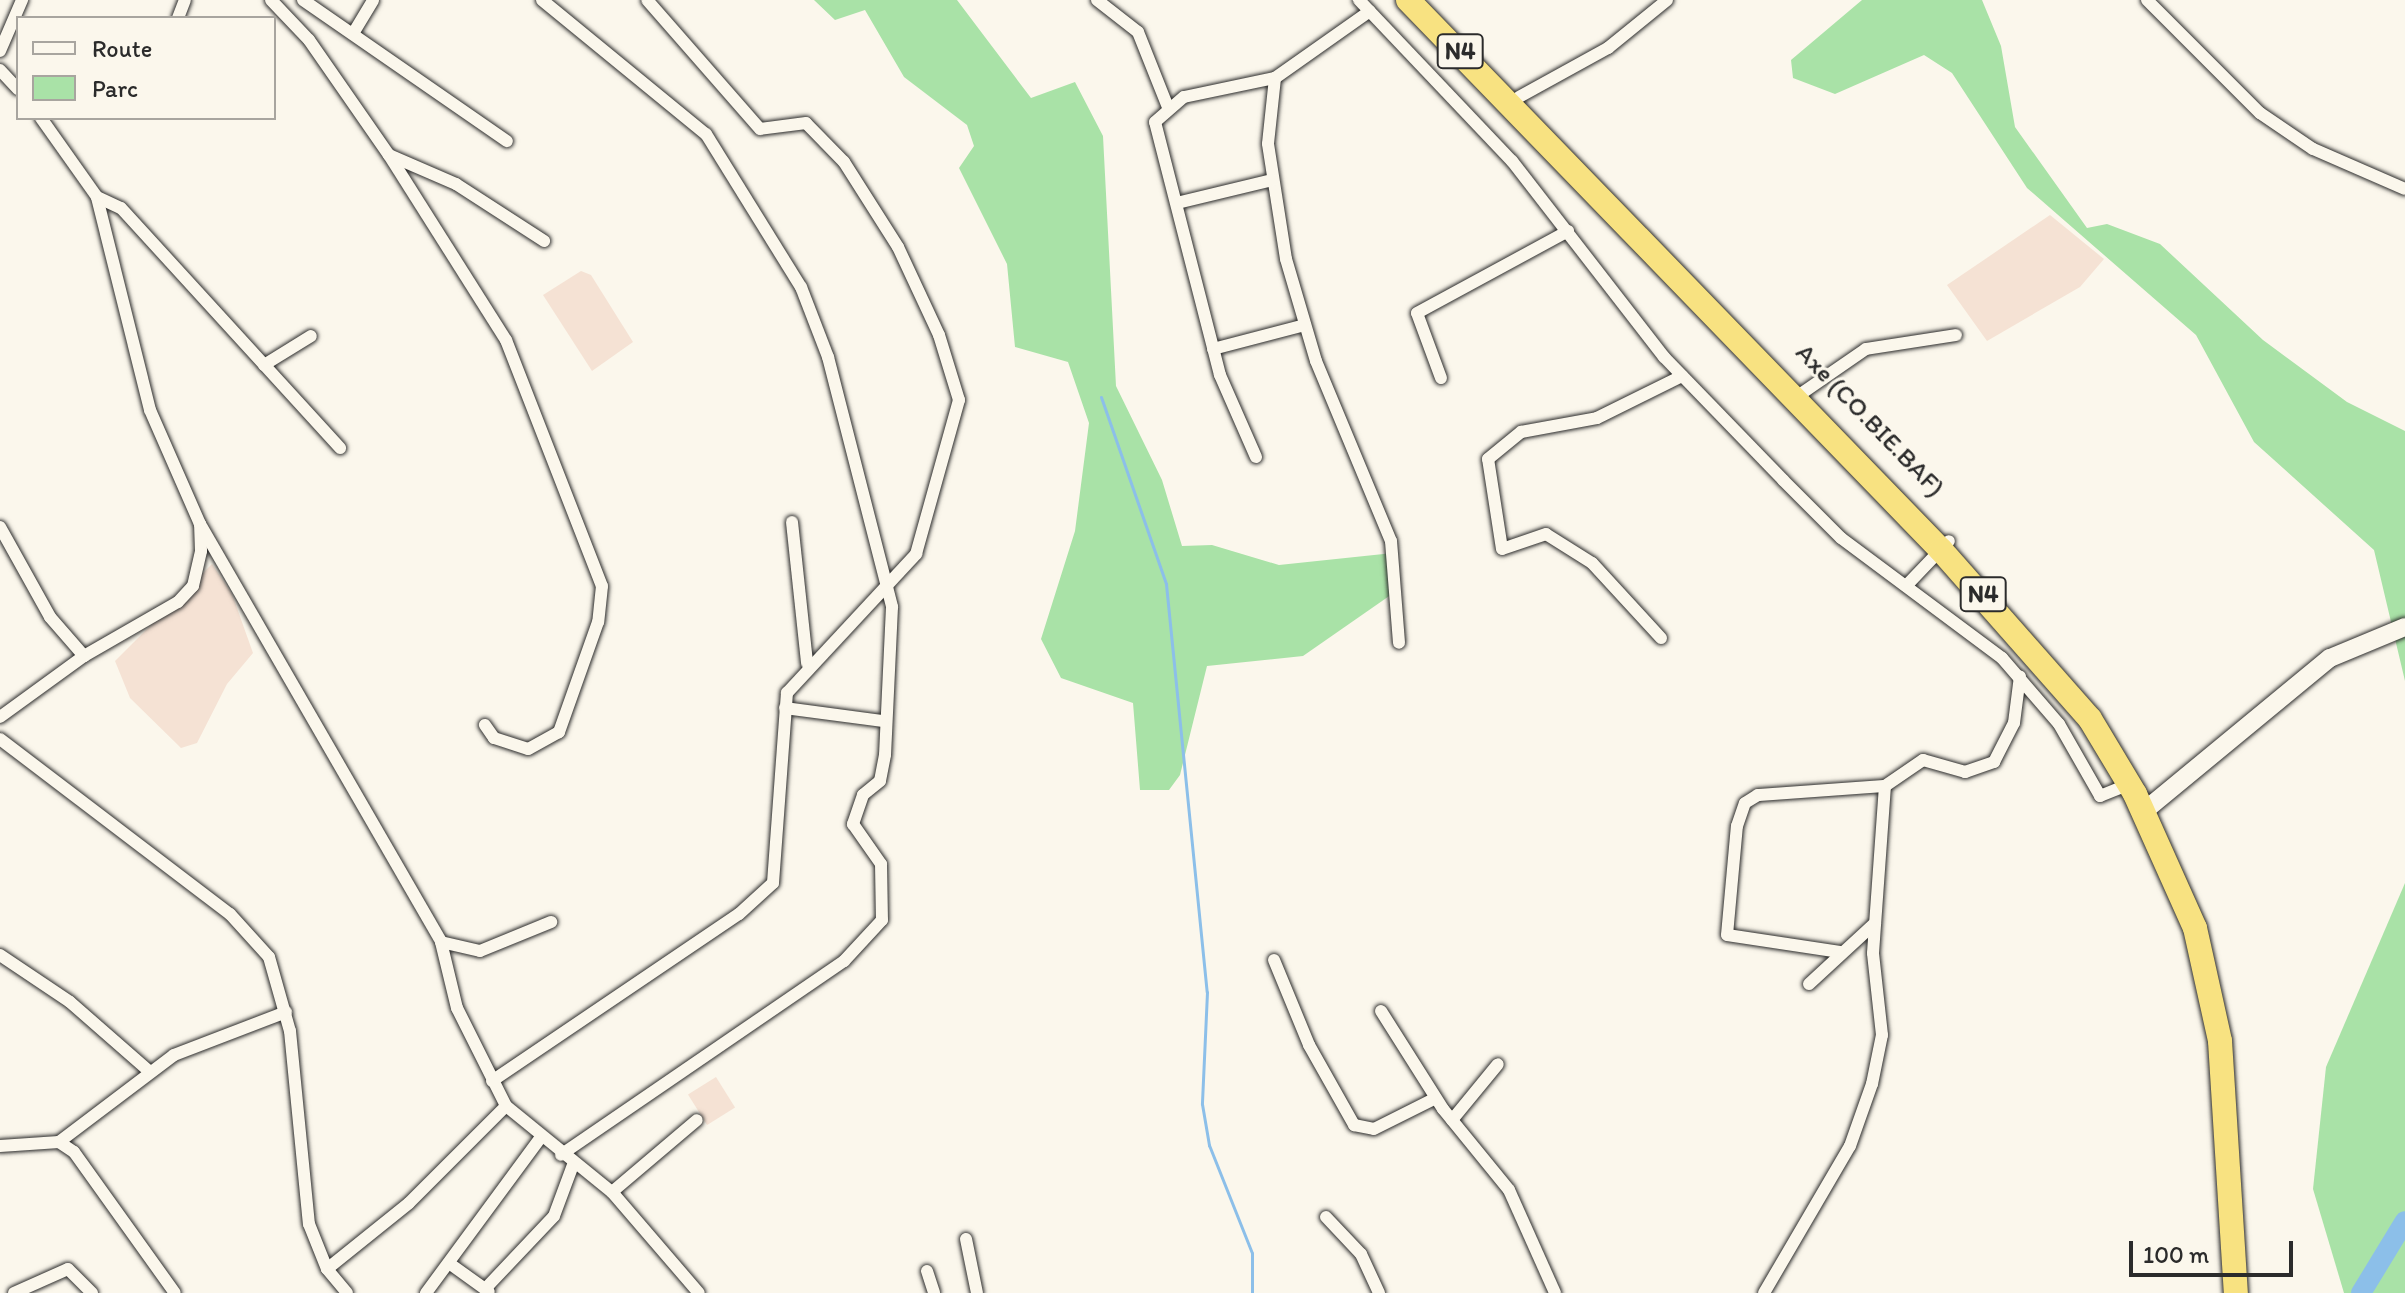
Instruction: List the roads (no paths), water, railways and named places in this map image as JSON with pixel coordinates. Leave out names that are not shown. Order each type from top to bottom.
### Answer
[{"type":"highway","name":"N4","points":[[1408,0],[1478,60]]},
{"type":"highway","name":"N4","points":[[1429,0],[1515,101]]},
{"type":"highway","name":"Axe (CO.BIE.BAF)","points":[[1515,101],[1797,396],[2083,686],[2149,807]]},
{"type":"highway","name":"Axe (CO.BIE.BAF)","points":[[1945,546],[2090,719],[2129,784],[2149,807]]},
{"type":"highway","name":"N4","points":[[2149,807],[2195,928],[2226,1041],[2242,1285]]},
{"type":"street","points":[[271,0],[309,40],[389,155],[506,340],[602,586],[598,622],[559,732],[528,749],[494,738],[485,725]]},
{"type":"street","points":[[303,0],[354,32],[507,141]]},
{"type":"street","points":[[354,32],[373,0]]},
{"type":"street","points":[[542,0],[706,134],[801,287],[828,357],[892,607],[880,781],[863,795],[852,831],[881,864],[882,920],[864,945],[800,993],[561,1155]]},
{"type":"street","points":[[492,1081],[739,914],[765,893],[777,871],[785,708],[807,663],[916,554],[956,425],[959,400],[939,335],[898,247],[844,162],[806,123],[760,129],[647,0]]},
{"type":"street","points":[[1097,0],[1138,32],[1167,105]]},
{"type":"street","points":[[1359,0],[1568,231],[1682,376],[1841,538],[2020,676],[2059,724],[2100,796],[2129,784]]},
{"type":"street","points":[[1515,101],[1608,48],[1667,0]]},
{"type":"street","points":[[2147,0],[2260,113],[2313,149],[2405,189]]},
{"type":"street","points":[[1256,457],[1213,349],[1155,122],[1167,105],[1275,78],[1370,11]]},
{"type":"street","points":[[8,43],[16,18]]},
{"type":"street","points":[[0,70],[16,87]]},
{"type":"street","points":[[1275,78],[1272,180],[1305,325],[1391,541],[1399,643]]},
{"type":"street","points":[[42,120],[97,197],[150,410],[200,524],[441,942],[449,986],[492,1081],[506,1106],[539,1140],[612,1192],[699,1293]]},
{"type":"street","points":[[389,155],[456,184],[544,241]]},
{"type":"street","points":[[1177,203],[1272,180]]},
{"type":"street","points":[[97,197],[121,208],[340,448]]},
{"type":"street","points":[[1441,378],[1417,313],[1568,231]]},
{"type":"street","points":[[1213,349],[1305,325]]},
{"type":"street","points":[[1797,396],[1878,344],[1956,335]]},
{"type":"street","points":[[264,365],[311,336]]},
{"type":"street","points":[[1661,638],[1592,563],[1546,534],[1502,549],[1488,459],[1521,432],[1597,418],[1682,376]]},
{"type":"street","points":[[792,522],[807,663]]},
{"type":"street","points":[[0,717],[84,656],[143,625],[193,586],[200,524]]},
{"type":"street","points":[[0,527],[50,617],[84,656]]},
{"type":"street","points":[[1906,586],[1945,546]]},
{"type":"street","points":[[2149,807],[2330,658],[2405,627]]},
{"type":"street","points":[[1840,952],[1727,935],[1737,826],[1745,803],[1758,795],[1885,786],[1923,760],[1965,772],[1994,762],[2014,723],[2020,676]]},
{"type":"street","points":[[785,708],[883,721]]},
{"type":"street","points":[[2059,724],[2090,719]]},
{"type":"street","points":[[0,739],[252,933],[281,980],[301,1174],[327,1269],[347,1293]]},
{"type":"street","points":[[1764,1293],[1850,1146],[1872,1084],[1882,1035],[1875,923],[1885,786]]},
{"type":"street","points":[[441,942],[480,951],[551,922]]},
{"type":"street","points":[[1809,984],[1840,952],[1875,923]]},
{"type":"street","points":[[0,955],[70,1002],[150,1072]]},
{"type":"street","points":[[1274,960],[1309,1045],[1354,1125],[1374,1129],[1436,1098]]},
{"type":"street","points":[[1381,1011],[1436,1098],[1509,1190],[1555,1293]]},
{"type":"street","points":[[0,1146],[59,1142],[150,1072],[208,1040],[286,1012]]},
{"type":"street","points":[[1452,1120],[1498,1064]]},
{"type":"street","points":[[327,1269],[430,1184],[506,1106]]},
{"type":"street","points":[[612,1192],[697,1120]]},
{"type":"street","points":[[426,1293],[453,1266],[539,1140]]},
{"type":"street","points":[[59,1142],[93,1174],[175,1293]]},
{"type":"street","points":[[453,1266],[488,1291],[554,1216],[573,1165]]},
{"type":"street","points":[[1326,1217],[1361,1254],[1379,1293]]},
{"type":"street","points":[[966,1239],[977,1293]]},
{"type":"street","points":[[14,1293],[68,1269],[92,1293]]},
{"type":"street","points":[[927,1271],[934,1293]]},
{"type":"waterway","points":[[1101,397],[1166,584],[1207,992],[1202,1104],[1209,1145],[1252,1253],[1252,1293]]},
{"type":"waterway","points":[[2361,1293],[2405,1221]]}]
